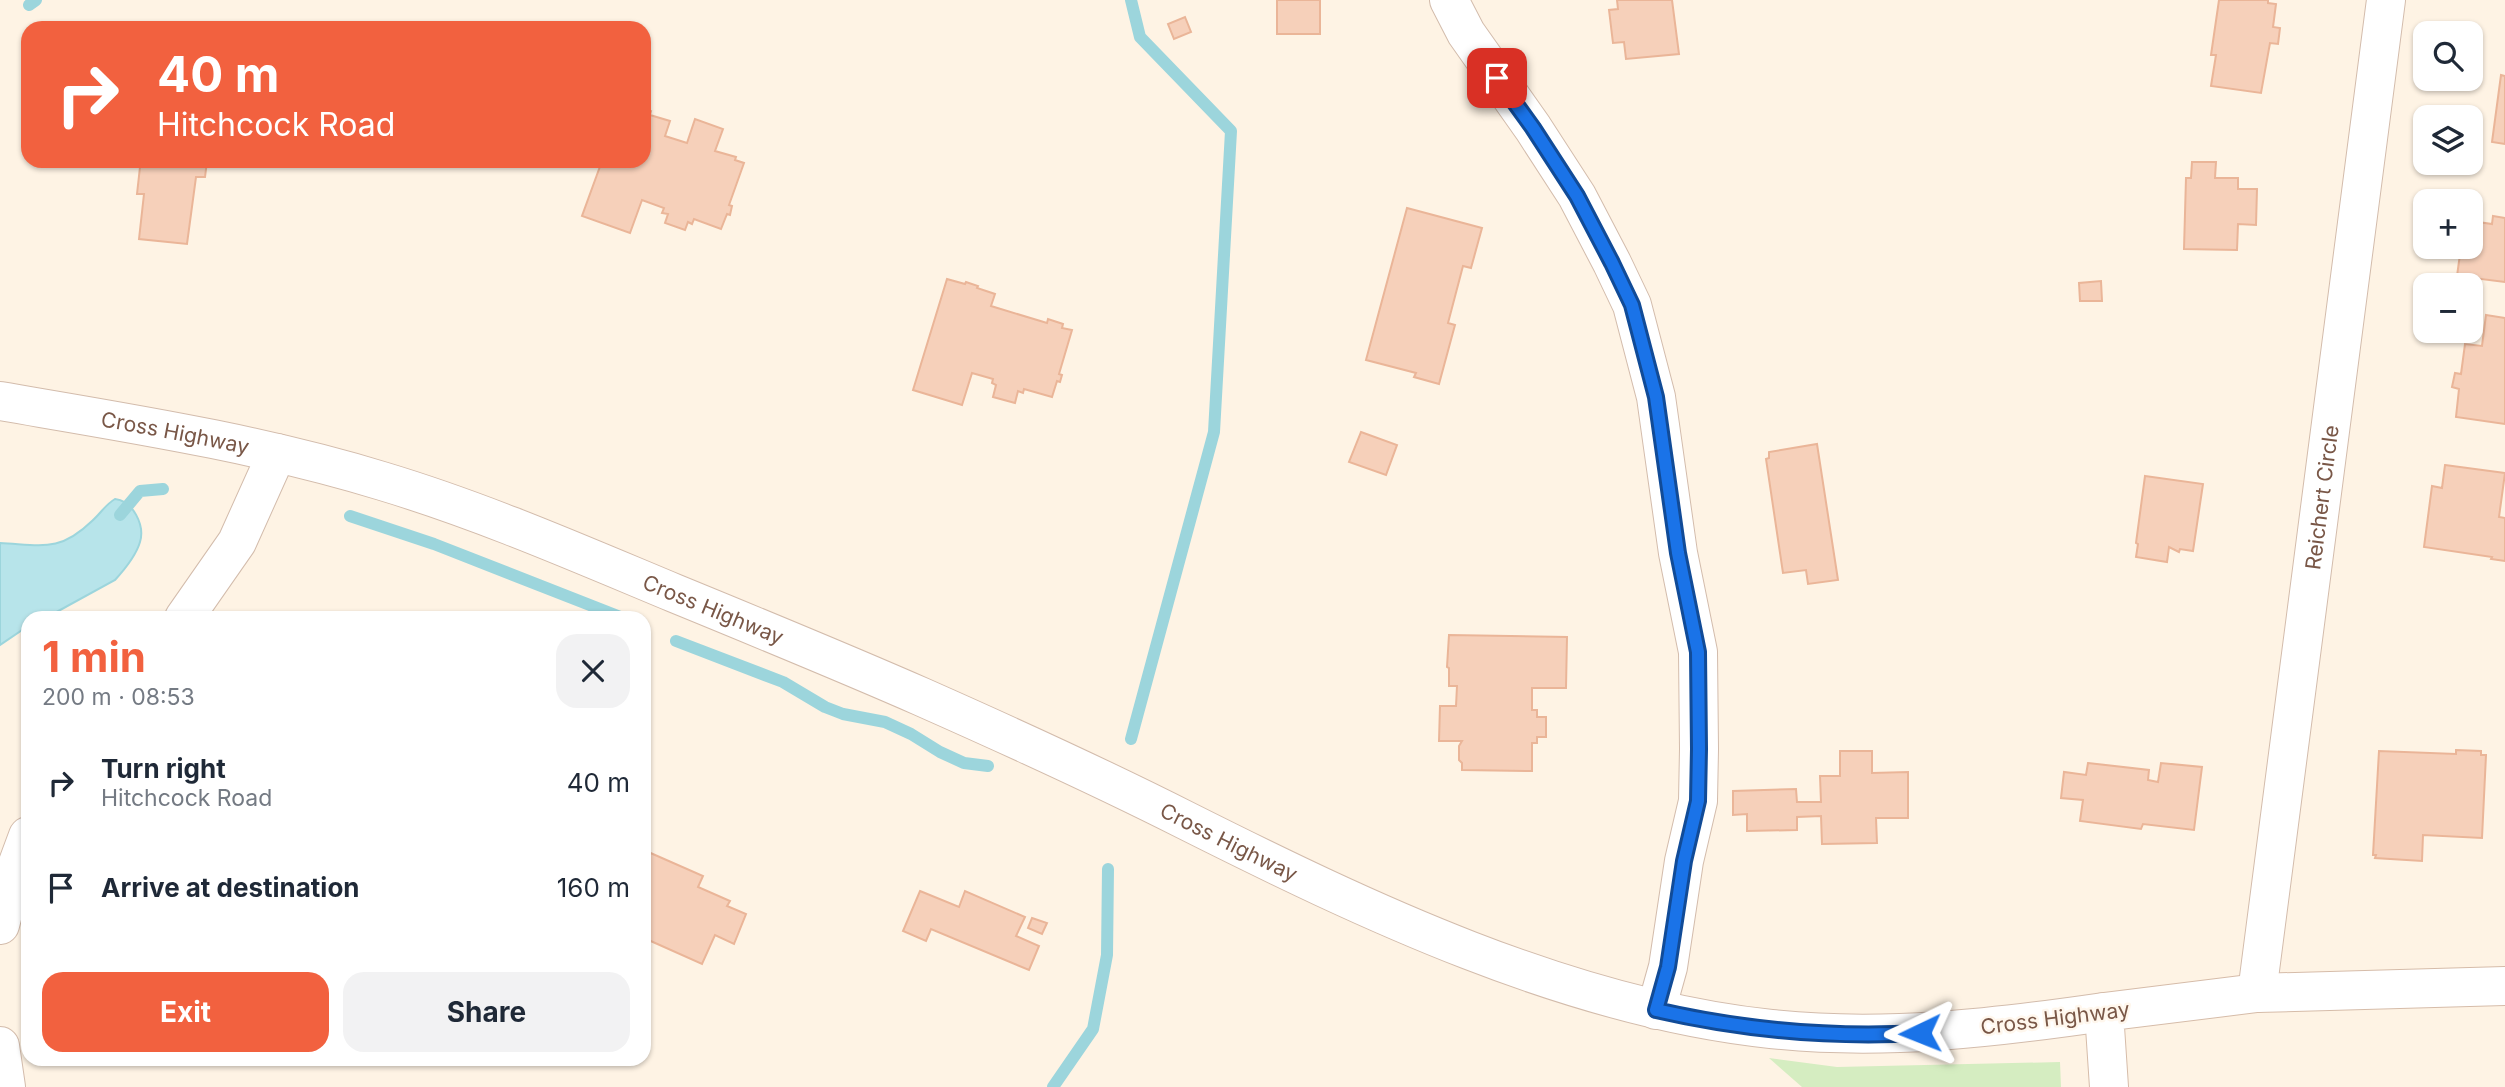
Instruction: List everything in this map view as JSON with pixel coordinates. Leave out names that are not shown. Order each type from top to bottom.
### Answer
[{"type":"street","points":[[1449,0],[1466,33],[1577,196],[1612,263],[1632,305],[1656,397],[1678,553],[1698,652],[1699,749],[1698,801],[1684,861],[1668,967],[1656,1010]]},
{"type":"street","name":"Reichert Circle","points":[[2257,993],[2386,0]]},
{"type":"street","name":"Cross Highway","points":[[0,401],[276,453],[389,483],[538,537],[822,654],[1012,737],[1241,849],[1415,927],[1529,972],[1656,1010],[1767,1029],[1849,1034],[1942,1032],[2257,993],[2505,986]]},
{"type":"street","points":[[189,611],[237,542],[276,453]]},
{"type":"street","points":[[0,925],[21,855]]},
{"type":"street","points":[[2104,1012],[2109,1087]]},
{"type":"street","points":[[0,1046],[6,1087]]},
{"type":"green space","points":[[1769,1058],[1837,1067],[2060,1062],[2061,1087],[1802,1087]]},
{"type":"water","points":[[115,499],[127,504],[136,515],[141,528],[138,547],[126,567],[115,580],[58,611],[21,611],[21,631],[0,645],[0,543],[59,543],[80,531]]},
{"type":"building","points":[[1277,0],[1320,0],[1320,34],[1277,34]]},
{"type":"building","points":[[1617,0],[1672,0],[1679,54],[1626,59],[1624,42],[1613,43],[1609,10],[1618,9]]},
{"type":"building","points":[[2219,0],[2268,0],[2268,3],[2276,4],[2273,27],[2280,28],[2278,44],[2270,43],[2261,93],[2211,86],[2216,55],[2211,55]]},
{"type":"building","points":[[1185,17],[1191,32],[1174,39],[1168,24]]},
{"type":"building","points":[[2501,75],[2505,76],[2505,144],[2492,142]]},
{"type":"building","points":[[651,115],[670,121],[665,136],[687,143],[695,119],[723,129],[715,151],[736,157],[735,160],[744,163],[729,205],[732,206],[730,215],[727,214],[721,229],[694,219],[692,224],[688,222],[685,230],[665,223],[668,214],[662,213],[664,208],[642,200],[630,233],[582,216],[599,168],[651,168]]},
{"type":"building","points":[[2192,162],[2216,162],[2215,178],[2238,178],[2238,189],[2257,189],[2256,225],[2238,224],[2237,250],[2184,249],[2186,178],[2191,178]]},
{"type":"building","points":[[140,168],[206,168],[205,177],[196,177],[187,244],[139,239],[144,194],[137,194]]},
{"type":"building","points":[[1407,208],[1482,228],[1471,268],[1463,266],[1448,323],[1455,325],[1439,384],[1414,377],[1416,373],[1366,360]]},
{"type":"building","points":[[2493,216],[2505,218],[2505,282],[2483,279],[2483,273],[2457,273],[2459,259],[2483,259],[2483,223],[2492,224]]},
{"type":"building","points":[[947,279],[965,284],[966,282],[995,294],[991,306],[1047,323],[1048,319],[1063,324],[1062,328],[1072,330],[1059,374],[1062,375],[1060,382],[1057,381],[1052,397],[1024,389],[1023,393],[1018,391],[1015,403],[993,397],[996,385],[992,383],[993,379],[972,373],[962,405],[913,390]]},
{"type":"building","points":[[2101,281],[2102,301],[2080,301],[2079,283]]},
{"type":"building","points":[[2486,315],[2505,318],[2505,424],[2456,417],[2459,389],[2452,387],[2455,373],[2461,374],[2465,344],[2482,346]]},
{"type":"building","points":[[1361,432],[1397,445],[1386,475],[1349,462]]},
{"type":"building","points":[[1817,444],[1838,580],[1808,584],[1806,570],[1783,573],[1766,459],[1769,458],[1769,452]]},
{"type":"building","points":[[2445,465],[2505,473],[2499,517],[2505,518],[2505,561],[2424,547],[2432,486],[2442,488]]},
{"type":"building","points":[[2145,476],[2203,484],[2193,551],[2180,549],[2179,552],[2169,547],[2167,562],[2136,557]]},
{"type":"building","points":[[1449,635],[1567,637],[1566,688],[1532,688],[1532,710],[1537,710],[1537,717],[1546,717],[1546,737],[1537,737],[1537,743],[1532,743],[1532,771],[1462,770],[1459,746],[1462,741],[1439,741],[1440,706],[1456,706],[1457,686],[1449,686],[1447,667]]},
{"type":"building","points":[[2456,750],[2481,751],[2481,755],[2486,755],[2482,838],[2423,835],[2422,861],[2375,858],[2376,855],[2373,855],[2379,751],[2456,754]]},
{"type":"building","points":[[1840,751],[1872,751],[1872,773],[1908,772],[1908,818],[1876,818],[1877,843],[1822,844],[1821,816],[1797,817],[1797,830],[1747,831],[1747,814],[1733,815],[1733,791],[1796,789],[1797,802],[1821,802],[1820,776],[1840,776]]},
{"type":"building","points":[[2088,763],[2149,770],[2148,780],[2158,782],[2161,763],[2202,767],[2194,830],[2143,824],[2141,829],[2080,821],[2083,800],[2061,798],[2064,772],[2086,775]]},
{"type":"building","points":[[651,853],[703,876],[698,887],[730,901],[727,906],[746,914],[734,944],[715,935],[702,964],[651,941]]},
{"type":"building","points":[[920,891],[959,907],[965,891],[1025,917],[1016,936],[1039,946],[1029,970],[931,929],[926,941],[903,931]]},
{"type":"building","points":[[1032,918],[1047,923],[1042,934],[1028,928]]},
{"type":"waterway","points":[[29,5],[36,0]]},
{"type":"waterway","points":[[1131,0],[1140,37],[1231,131],[1214,432],[1131,739]]},
{"type":"waterway","points":[[120,515],[140,491],[163,489]]},
{"type":"waterway","points":[[350,516],[434,544],[605,611]]},
{"type":"waterway","points":[[676,641],[783,682],[825,707],[843,714],[885,722],[964,763],[988,766]]},
{"type":"waterway","points":[[1053,1087],[1093,1029],[1107,955],[1108,869]]},
{"type":"route","points":[[1497,78],[1577,196],[1612,263],[1632,305],[1656,397],[1678,553],[1698,652],[1699,749],[1698,801],[1684,861],[1668,967],[1656,1010],[1767,1029],[1835,1034],[1920,1033]]}]
